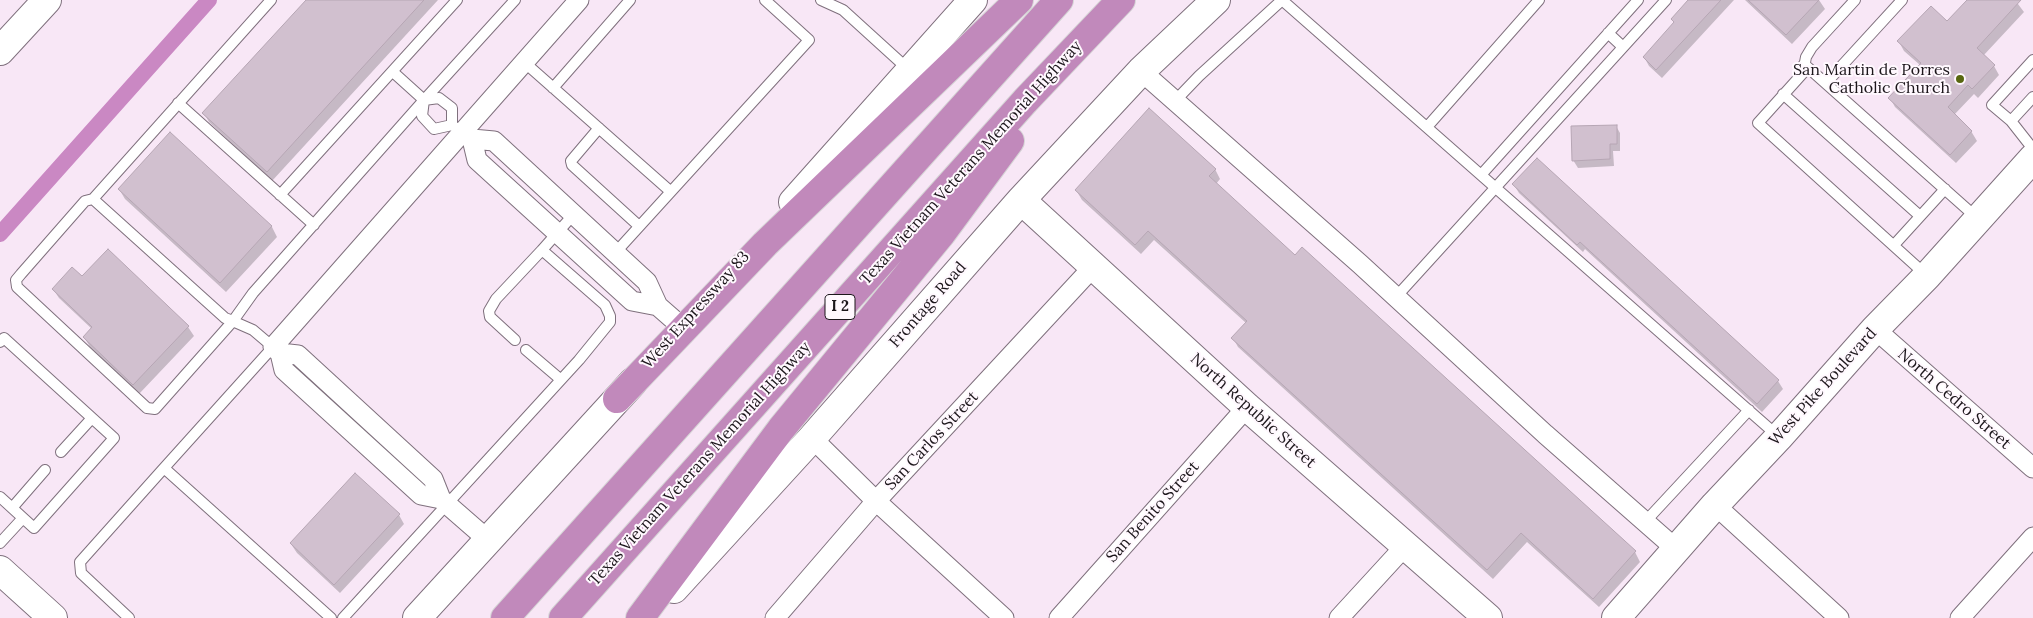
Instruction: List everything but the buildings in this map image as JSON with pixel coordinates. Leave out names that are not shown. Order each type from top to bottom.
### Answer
[{"type":"highway","points":[[617,399],[765,244],[1019,0]]},
{"type":"highway","name":"I 2","points":[[505,618],[1059,0]]},
{"type":"highway","name":"Texas Vietnam Veterans Memorial Highway","points":[[563,618],[1025,101],[1121,0]]},
{"type":"highway","points":[[640,618],[781,429],[942,233],[1099,23]]},
{"type":"main road","points":[[0,51],[47,0]]},
{"type":"main road","name":"West Expressway 83","points":[[417,618],[682,327],[973,0]]},
{"type":"main road","name":"Frontage Road","points":[[648,618],[812,438],[1021,200],[1141,71],[1216,0]]},
{"type":"main road","name":"West Pike Boulevard","points":[[1616,618],[1875,329],[1928,276],[2033,158]]},
{"type":"main road","name":"North Republic Street","points":[[1021,200],[1093,268],[1247,407],[1488,618]]},
{"type":"main road","points":[[0,570],[53,618]]},
{"type":"street","points":[[488,540],[444,501],[433,479],[298,355],[276,350],[462,132],[579,0]]},
{"type":"street","points":[[1141,71],[1396,297],[1545,434],[1676,550]]},
{"type":"street","points":[[462,132],[494,141],[648,282],[658,306],[682,327]]},
{"type":"street","points":[[462,132],[477,160],[632,300],[658,306]]},
{"type":"street","name":"San Carlos Street","points":[[775,618],[876,500],[1093,268]]},
{"type":"street","name":"North Cedro Street","points":[[1875,329],[2033,468]]},
{"type":"street","name":"San Benito Street","points":[[1059,618],[1247,407]]},
{"type":"street","points":[[812,438],[1004,618]]},
{"type":"street","points":[[1716,505],[1839,618]]},
{"type":"street","points":[[1960,618],[2033,537]]},
{"type":"street","points":[[1339,618],[1406,545]]},
{"type":"lane","points":[[271,0],[94,199],[86,201],[16,280],[17,287],[147,408],[155,409],[159,406],[233,321],[253,294],[515,0]]},
{"type":"lane","points":[[280,195],[457,0]]},
{"type":"lane","points":[[553,88],[630,0]]},
{"type":"lane","points":[[616,252],[809,40],[765,0]]},
{"type":"lane","points":[[821,0],[842,4],[843,10],[910,70]]},
{"type":"lane","points":[[1175,101],[1199,76],[1282,0],[1779,437]]},
{"type":"lane","points":[[1426,127],[1539,0]]},
{"type":"lane","points":[[1481,175],[1638,0]]},
{"type":"lane","points":[[1396,297],[1666,0]]},
{"type":"lane","points":[[1855,0],[1812,47],[1806,57],[1802,73],[1758,123],[1928,276]]},
{"type":"lane","points":[[1826,83],[1902,0]]},
{"type":"lane","points":[[1608,34],[1623,47]]},
{"type":"lane","points":[[2033,60],[1992,105],[2011,121],[2033,148]]},
{"type":"lane","points":[[524,62],[670,191]]},
{"type":"lane","points":[[1804,64],[1978,220]]},
{"type":"lane","points":[[393,72],[424,100],[440,98],[452,108],[462,132],[434,129],[422,116],[424,100]]},
{"type":"lane","points":[[1784,94],[1920,216]]},
{"type":"lane","points":[[2011,121],[2033,97]]},
{"type":"lane","points":[[178,103],[314,225]]},
{"type":"lane","points":[[600,128],[572,161],[572,165],[639,226]]},
{"type":"lane","points":[[1894,245],[1945,190]]},
{"type":"lane","points":[[94,199],[225,318],[254,330],[276,350],[164,468],[80,562],[81,573],[129,618]]},
{"type":"lane","points":[[515,340],[490,317],[488,311],[496,299],[574,214]]},
{"type":"lane","points":[[343,618],[444,501],[560,379],[610,322],[610,316],[605,305],[542,250]]},
{"type":"lane","points":[[0,342],[4,338],[114,438],[34,528],[0,497]]},
{"type":"lane","points":[[526,350],[560,379]]},
{"type":"lane","points":[[1645,522],[1749,410]]},
{"type":"lane","points":[[61,452],[92,418]]},
{"type":"lane","points":[[164,468],[331,618]]},
{"type":"lane","points":[[12,508],[45,470]]},
{"type":"lane","points":[[0,543],[23,518]]},
{"type":"lane","points":[[112,618],[120,610]]},
{"type":"waterway","points":[[0,234],[209,0]]},
{"type":"place","name":"San Martin de Porres Catholic Church","points":[[1960,79]]}]
